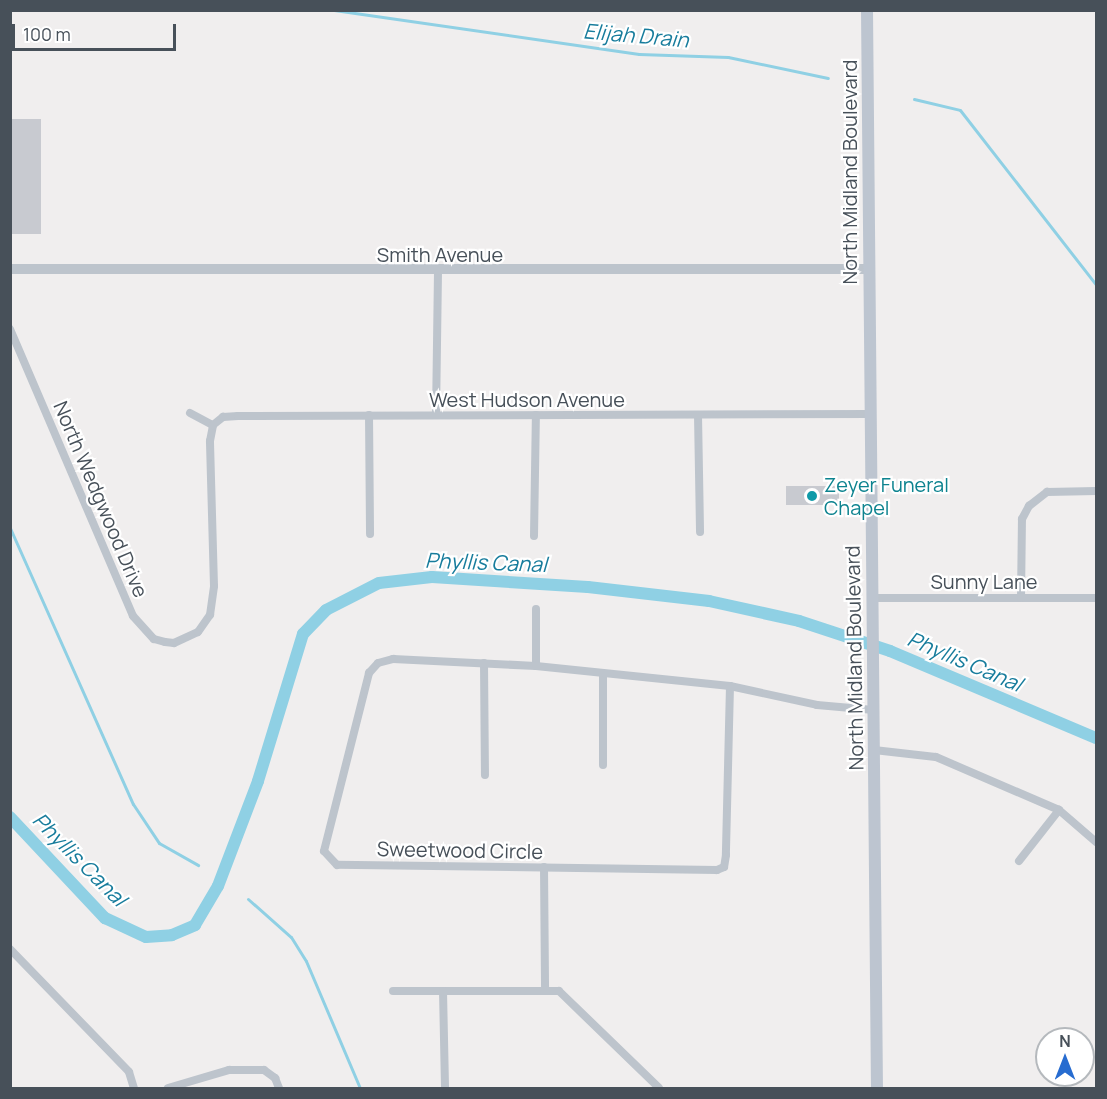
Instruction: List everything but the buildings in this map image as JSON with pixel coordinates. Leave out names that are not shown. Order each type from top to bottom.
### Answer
[{"type":"main road","name":"North Midland Boulevard","points":[[867,10],[878,1089]]},
{"type":"street","name":"Smith Avenue","points":[[10,269],[438,272],[869,269]]},
{"type":"street","points":[[436,415],[438,272]]},
{"type":"street","name":"North Wedgwood Drive","points":[[10,329],[133,616],[154,639],[165,642],[174,643],[193,634],[210,615],[214,586],[210,441],[213,425]]},
{"type":"street","points":[[190,412],[213,425]]},
{"type":"street","name":"West Hudson Avenue","points":[[213,425],[231,417],[871,414]]},
{"type":"street","points":[[534,536],[536,415]]},
{"type":"street","points":[[369,416],[370,534]]},
{"type":"street","points":[[698,416],[700,532]]},
{"type":"street","points":[[1021,598],[1022,519],[1029,506],[1047,492],[1096,491]]},
{"type":"street","name":"Sunny Lane","points":[[872,598],[1096,598]]},
{"type":"street","points":[[536,609],[536,666]]},
{"type":"street","name":"Sweetwood Circle","points":[[730,686],[724,867],[704,871],[337,865],[324,851],[323,841],[369,673],[378,663],[393,659],[536,666],[730,686],[817,705],[874,710]]},
{"type":"street","points":[[484,663],[485,775]]},
{"type":"street","points":[[603,674],[603,765]]},
{"type":"street","points":[[874,750],[936,757],[1059,810],[1096,842]]},
{"type":"street","points":[[1019,861],[1059,810]]},
{"type":"street","points":[[544,867],[545,990]]},
{"type":"street","points":[[10,949],[129,1072],[134,1089]]},
{"type":"street","points":[[393,991],[560,991],[659,1089]]},
{"type":"street","points":[[443,991],[445,1089]]},
{"type":"street","points":[[168,1089],[229,1070],[264,1070],[275,1078],[279,1089]]},
{"type":"waterway","name":"Elijah Drain","points":[[334,10],[639,54],[728,57],[828,78]]},
{"type":"waterway","name":"Elijah Drain","points":[[914,99],[960,110],[1096,285]]},
{"type":"waterway","points":[[10,528],[133,804],[159,843],[198,865]]},
{"type":"waterway","name":"Phyllis Canal","points":[[10,817],[105,918],[146,937],[172,935],[195,925],[218,886],[258,781],[303,634],[326,610],[379,583],[432,577],[588,587],[709,601],[799,621],[890,651],[1096,738]]},
{"type":"waterway","points":[[248,899],[291,937],[306,961],[360,1088]]},
{"type":"place","name":"Zeyer Funeral Chapel","points":[[812,496]]}]
